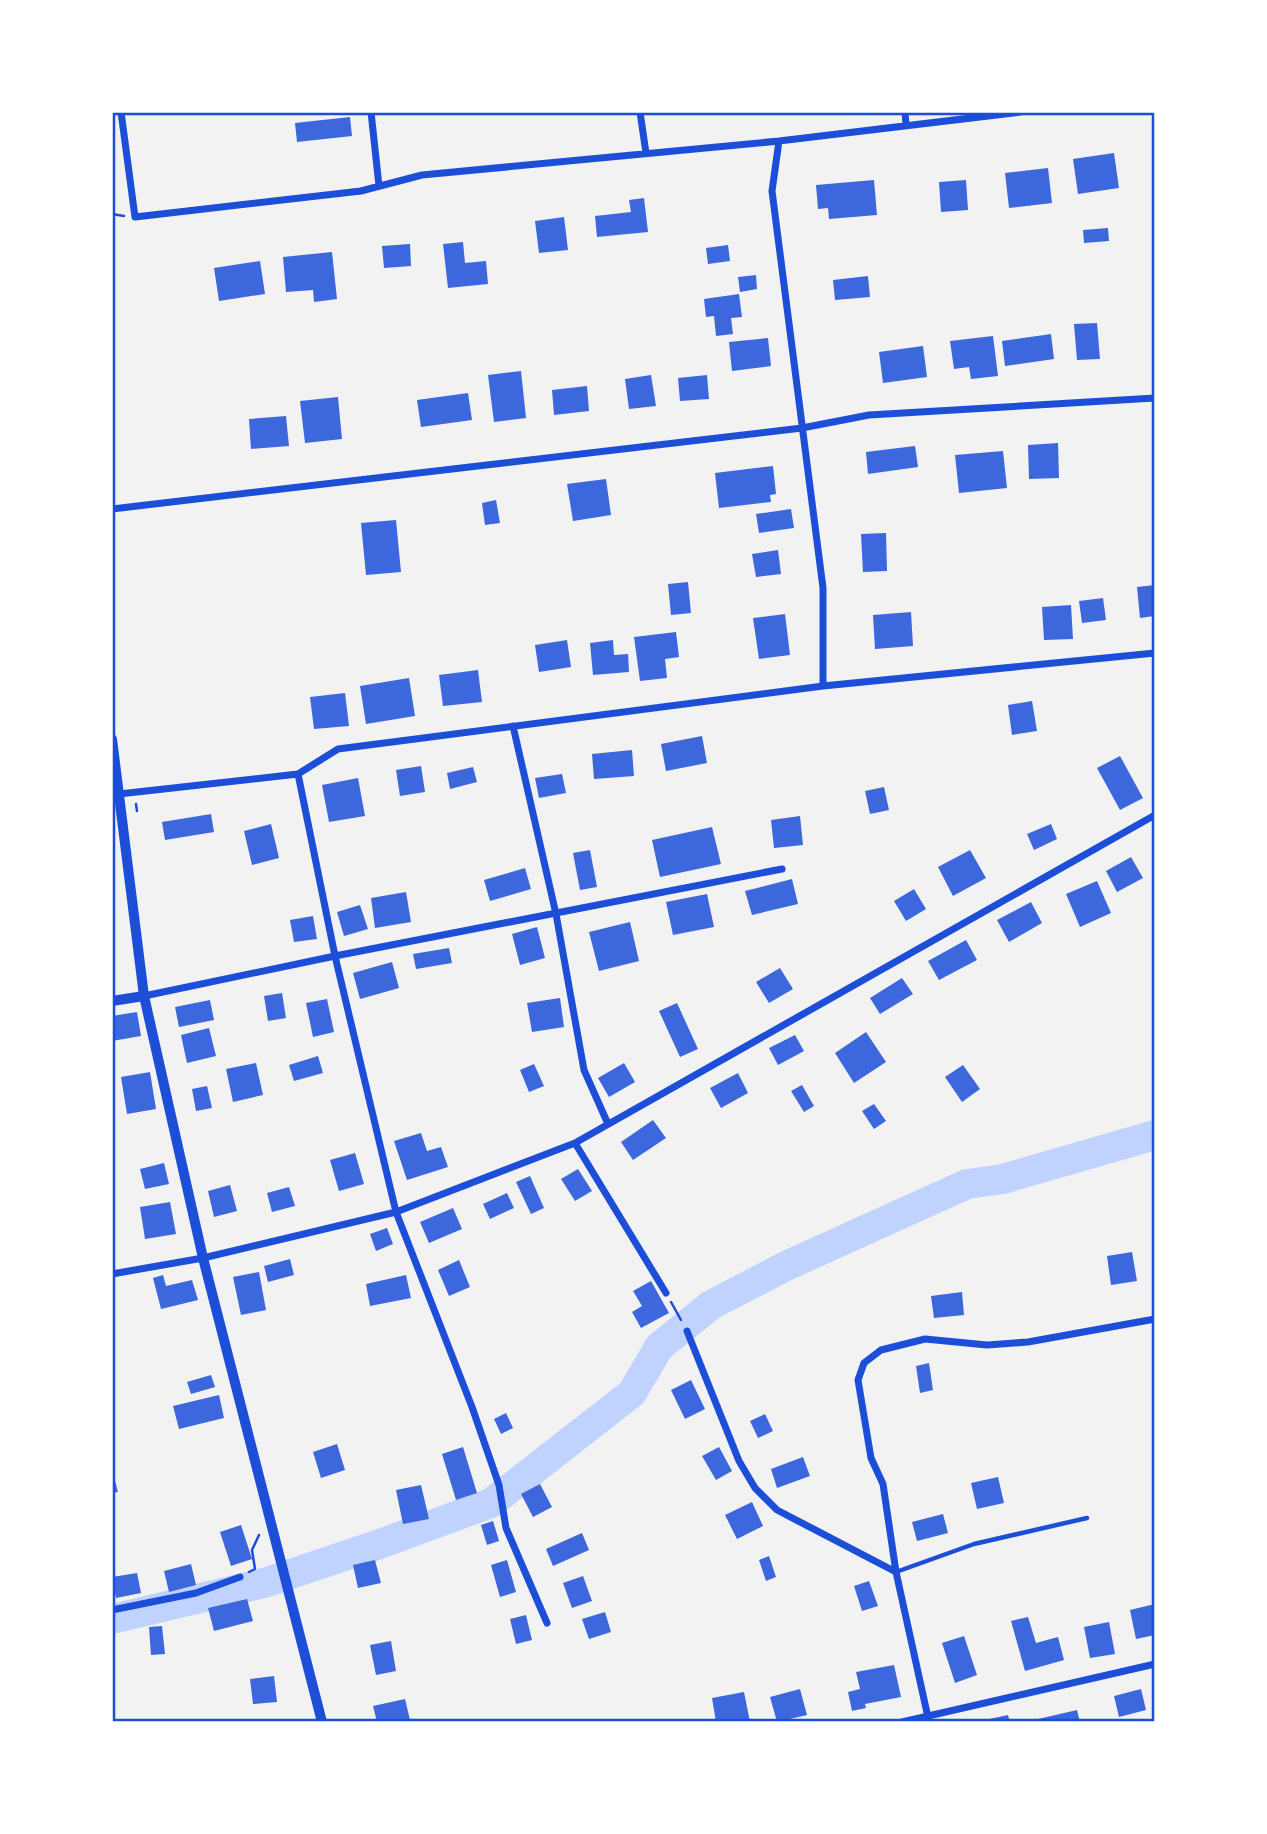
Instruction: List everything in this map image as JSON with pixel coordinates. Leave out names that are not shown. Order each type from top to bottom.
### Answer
[{"type":"street","points":[[121,112],[135,217],[361,191],[422,175],[779,141],[1021,112]]},
{"type":"street","points":[[371,112],[379,186]]},
{"type":"street","points":[[640,112],[646,153]]},
{"type":"street","points":[[905,112],[906,125]]},
{"type":"street","points":[[779,141],[772,191],[823,588],[823,686]]},
{"type":"street","points":[[112,509],[802,428],[869,415],[1155,398]]},
{"type":"street","points":[[118,794],[298,774],[338,749],[823,686],[1155,653]]},
{"type":"street","points":[[513,726],[556,914],[584,1070],[608,1124]]},
{"type":"street","points":[[112,739],[144,996],[266,1531],[293,1613],[322,1722]]},
{"type":"street","points":[[298,774],[335,956],[396,1212],[472,1407],[499,1485],[506,1528],[547,1623]]},
{"type":"street","points":[[112,1274],[204,1258],[396,1212],[575,1143],[1155,815]]},
{"type":"street","points":[[112,1001],[782,869]]},
{"type":"street","points":[[575,1143],[666,1293]]},
{"type":"street","points":[[928,1719],[896,1573],[883,1484],[871,1458],[858,1380],[864,1363],[881,1350],[925,1339],[987,1345],[1028,1342],[1155,1319]]},
{"type":"street","points":[[687,1331],[739,1461],[755,1488],[777,1510],[896,1573]]},
{"type":"street","points":[[112,1610],[196,1593],[240,1577]]},
{"type":"street","points":[[902,1722],[928,1719],[1155,1664]]},
{"type":"lane","points":[[896,1573],[974,1544],[1087,1518]]},
{"type":"path","points":[[666,1293],[687,1331]]},
{"type":"path","points":[[240,1577],[255,1569],[252,1550],[266,1531]]},
{"type":"building","points":[[350,117],[352,136],[297,142],[295,123]]},
{"type":"building","points":[[1114,153],[1119,188],[1078,194],[1073,159]]},
{"type":"building","points":[[1048,168],[1052,203],[1009,208],[1005,173]]},
{"type":"building","points":[[874,180],[877,215],[829,219],[828,208],[818,209],[816,185]]},
{"type":"building","points":[[966,180],[968,210],[941,212],[939,182]]},
{"type":"building","points":[[644,198],[648,232],[597,237],[595,216],[631,212],[629,200]]},
{"type":"building","points":[[564,217],[568,250],[539,253],[535,221]]},
{"type":"building","points":[[1108,228],[1109,241],[1084,243],[1083,230]]},
{"type":"building","points":[[463,242],[465,263],[486,261],[488,284],[448,288],[443,244]]},
{"type":"building","points":[[410,244],[411,266],[384,268],[382,246]]},
{"type":"building","points":[[728,245],[730,261],[708,264],[706,248]]},
{"type":"building","points":[[332,252],[337,299],[314,302],[313,290],[286,292],[283,257]]},
{"type":"building","points":[[260,261],[265,294],[219,301],[214,268]]},
{"type":"building","points":[[756,275],[757,289],[740,292],[738,277]]},
{"type":"building","points":[[868,276],[870,297],[835,300],[833,280]]},
{"type":"building","points":[[739,294],[742,317],[731,318],[733,334],[716,336],[714,316],[706,317],[704,299]]},
{"type":"building","points":[[1097,323],[1100,359],[1077,360],[1074,324]]},
{"type":"building","points":[[1051,334],[1054,359],[1005,366],[1002,341]]},
{"type":"building","points":[[993,336],[998,376],[971,379],[969,367],[954,369],[950,341]]},
{"type":"building","points":[[768,338],[771,366],[732,371],[729,342]]},
{"type":"building","points":[[923,346],[927,377],[883,383],[879,352]]},
{"type":"building","points":[[521,371],[526,418],[494,422],[488,375]]},
{"type":"building","points":[[651,375],[656,406],[629,409],[625,379]]},
{"type":"building","points":[[707,375],[709,399],[680,401],[678,378]]},
{"type":"building","points":[[587,386],[589,411],[554,415],[552,390]]},
{"type":"building","points":[[468,393],[472,420],[421,427],[417,400]]},
{"type":"building","points":[[338,397],[342,439],[305,443],[300,401]]},
{"type":"building","points":[[286,416],[289,446],[251,449],[249,419]]},
{"type":"building","points":[[1058,443],[1059,478],[1029,479],[1028,445]]},
{"type":"building","points":[[915,446],[918,467],[868,474],[866,452]]},
{"type":"building","points":[[1003,451],[1007,488],[959,493],[955,455]]},
{"type":"building","points":[[773,466],[776,494],[770,495],[771,502],[719,508],[715,473]]},
{"type":"building","points":[[606,479],[611,515],[573,521],[567,484]]},
{"type":"building","points":[[496,500],[500,523],[485,525],[482,503]]},
{"type":"building","points":[[791,509],[794,528],[759,533],[756,514]]},
{"type":"building","points":[[396,520],[401,572],[366,575],[361,523]]},
{"type":"building","points":[[886,533],[887,571],[863,572],[861,534]]},
{"type":"building","points":[[778,550],[781,574],[756,577],[752,554]]},
{"type":"building","points":[[688,582],[691,613],[671,615],[668,584]]},
{"type":"building","points":[[1155,585],[1155,616],[1140,618],[1137,587]]},
{"type":"building","points":[[1103,598],[1106,620],[1082,623],[1079,601]]},
{"type":"building","points":[[1071,605],[1073,639],[1044,640],[1042,607]]},
{"type":"building","points":[[911,612],[913,646],[875,649],[873,615]]},
{"type":"building","points":[[785,614],[790,655],[759,659],[753,618]]},
{"type":"building","points":[[676,632],[679,657],[665,659],[667,678],[640,681],[634,637]]},
{"type":"building","points":[[567,640],[571,667],[539,672],[535,645]]},
{"type":"building","points":[[613,640],[614,655],[628,654],[629,672],[593,675],[590,643]]},
{"type":"building","points":[[478,670],[482,702],[443,706],[439,675]]},
{"type":"building","points":[[409,678],[415,716],[366,724],[360,686]]},
{"type":"building","points":[[345,693],[349,726],[314,729],[310,697]]},
{"type":"building","points":[[1032,701],[1037,731],[1012,735],[1008,705]]},
{"type":"building","points":[[702,736],[707,763],[666,771],[661,744]]},
{"type":"building","points":[[632,750],[634,776],[594,779],[592,754]]},
{"type":"building","points":[[1120,756],[1143,798],[1120,810],[1097,768]]},
{"type":"building","points":[[421,766],[425,792],[400,796],[396,770]]},
{"type":"building","points":[[473,767],[477,782],[450,789],[447,773]]},
{"type":"building","points":[[562,774],[566,793],[539,798],[535,778]]},
{"type":"building","points":[[358,778],[365,816],[329,822],[322,785]]},
{"type":"building","points":[[884,787],[889,810],[870,814],[865,791]]},
{"type":"building","points":[[211,814],[214,832],[165,840],[162,822]]},
{"type":"building","points":[[800,816],[803,845],[774,848],[771,820]]},
{"type":"building","points":[[271,824],[279,858],[252,865],[244,831]]},
{"type":"building","points":[[1051,824],[1057,839],[1034,850],[1027,834]]},
{"type":"building","points":[[712,827],[721,864],[660,877],[652,840]]},
{"type":"building","points":[[590,850],[597,887],[580,890],[573,853]]},
{"type":"building","points":[[970,850],[986,878],[953,896],[938,867]]},
{"type":"building","points":[[1131,857],[1143,878],[1117,892],[1106,871]]},
{"type":"building","points":[[525,868],[531,889],[490,901],[484,880]]},
{"type":"building","points":[[792,879],[798,904],[752,915],[745,891]]},
{"type":"building","points":[[1097,881],[1111,913],[1080,927],[1066,894]]},
{"type":"building","points":[[914,889],[926,909],[906,921],[894,901]]},
{"type":"building","points":[[406,892],[411,922],[375,928],[371,898]]},
{"type":"building","points":[[707,894],[714,927],[673,935],[666,902]]},
{"type":"building","points":[[1031,902],[1042,923],[1009,942],[997,920]]},
{"type":"building","points":[[360,905],[368,929],[344,936],[337,912]]},
{"type":"building","points":[[313,916],[317,939],[294,942],[290,920]]},
{"type":"building","points":[[630,922],[639,961],[599,971],[589,932]]},
{"type":"building","points":[[537,927],[545,958],[520,965],[512,934]]},
{"type":"building","points":[[966,940],[977,960],[939,980],[928,961]]},
{"type":"building","points":[[449,948],[452,963],[416,969],[413,954]]},
{"type":"building","points":[[392,962],[399,988],[360,999],[353,973]]},
{"type":"building","points":[[780,968],[793,989],[769,1003],[756,982]]},
{"type":"building","points":[[902,978],[913,994],[880,1014],[870,998]]},
{"type":"building","points":[[282,993],[286,1018],[268,1021],[264,996]]},
{"type":"building","points":[[560,998],[564,1027],[532,1032],[527,1003]]},
{"type":"building","points":[[327,999],[334,1032],[313,1037],[306,1003]]},
{"type":"building","points":[[210,1000],[214,1020],[179,1027],[175,1007]]},
{"type":"building","points":[[677,1003],[698,1049],[680,1057],[659,1011]]},
{"type":"building","points":[[137,1012],[141,1036],[112,1041],[112,1016]]},
{"type":"building","points":[[209,1028],[216,1056],[187,1063],[181,1035]]},
{"type":"building","points":[[866,1032],[886,1062],[854,1083],[835,1053]]},
{"type":"building","points":[[795,1035],[804,1051],[778,1065],[769,1048]]},
{"type":"building","points":[[318,1056],[323,1073],[294,1081],[289,1065]]},
{"type":"building","points":[[256,1063],[263,1095],[233,1102],[226,1069]]},
{"type":"building","points":[[624,1063],[635,1082],[609,1097],[598,1078]]},
{"type":"building","points":[[534,1064],[544,1086],[529,1092],[520,1070]]},
{"type":"building","points":[[963,1065],[980,1089],[962,1102],[945,1077]]},
{"type":"building","points":[[150,1072],[156,1109],[127,1114],[121,1077]]},
{"type":"building","points":[[738,1073],[748,1093],[721,1108],[710,1088]]},
{"type":"building","points":[[802,1085],[814,1106],[804,1112],[791,1091]]},
{"type":"building","points":[[207,1086],[212,1108],[196,1111],[192,1089]]},
{"type":"building","points":[[874,1104],[886,1121],[874,1129],[862,1111]]},
{"type":"building","points":[[653,1120],[666,1138],[633,1160],[621,1142]]},
{"type":"building","points":[[421,1133],[427,1151],[441,1147],[448,1167],[407,1180],[394,1141]]},
{"type":"building","points":[[355,1153],[364,1184],[339,1191],[330,1160]]},
{"type":"building","points":[[164,1163],[169,1184],[145,1189],[140,1169]]},
{"type":"building","points":[[578,1169],[592,1191],[575,1201],[561,1179]]},
{"type":"building","points":[[530,1176],[544,1208],[531,1214],[516,1182]]},
{"type":"building","points":[[230,1185],[237,1211],[214,1217],[208,1191]]},
{"type":"building","points":[[289,1187],[295,1206],[272,1212],[267,1193]]},
{"type":"building","points":[[507,1193],[514,1208],[490,1219],[483,1204]]},
{"type":"building","points":[[170,1202],[176,1234],[145,1239],[140,1207]]},
{"type":"building","points":[[453,1208],[462,1229],[429,1243],[420,1222]]},
{"type":"building","points":[[387,1228],[393,1244],[376,1251],[370,1234]]},
{"type":"building","points":[[1132,1252],[1137,1281],[1111,1285],[1107,1256]]},
{"type":"building","points":[[290,1259],[294,1275],[268,1282],[264,1266]]},
{"type":"building","points":[[459,1260],[470,1287],[449,1296],[438,1270]]},
{"type":"building","points":[[259,1272],[266,1310],[241,1315],[233,1277]]},
{"type":"building","points":[[163,1275],[166,1286],[192,1280],[198,1300],[161,1309],[153,1278]]},
{"type":"building","points":[[406,1275],[411,1298],[370,1306],[366,1284]]},
{"type":"building","points":[[651,1281],[669,1313],[641,1328],[632,1312],[642,1306],[633,1291]]},
{"type":"building","points":[[962,1292],[964,1315],[934,1318],[931,1296]]},
{"type":"building","points":[[929,1363],[933,1390],[920,1393],[916,1366]]},
{"type":"building","points":[[211,1375],[215,1387],[191,1394],[187,1382]]},
{"type":"building","points":[[691,1380],[705,1409],[685,1419],[671,1390]]},
{"type":"building","points":[[219,1395],[224,1418],[179,1429],[173,1406]]},
{"type":"building","points":[[506,1413],[513,1428],[501,1434],[494,1419]]},
{"type":"building","points":[[765,1414],[773,1431],[758,1438],[750,1421]]},
{"type":"building","points":[[337,1444],[345,1470],[321,1478],[313,1452]]},
{"type":"building","points":[[463,1447],[477,1493],[456,1500],[442,1454]]},
{"type":"building","points":[[719,1447],[732,1471],[716,1480],[702,1456]]},
{"type":"building","points":[[803,1457],[810,1476],[777,1488],[771,1469]]},
{"type":"building","points":[[112,1470],[118,1492],[112,1493]]},
{"type":"building","points":[[998,1477],[1004,1503],[977,1509],[971,1483]]},
{"type":"building","points":[[540,1484],[552,1507],[533,1517],[521,1494]]},
{"type":"building","points":[[421,1485],[429,1519],[403,1524],[396,1490]]},
{"type":"building","points":[[752,1502],[763,1526],[737,1539],[725,1515]]},
{"type":"building","points":[[943,1514],[948,1533],[917,1541],[912,1522]]},
{"type":"building","points":[[493,1521],[499,1541],[487,1545],[481,1525]]},
{"type":"building","points":[[241,1525],[252,1559],[231,1566],[220,1532]]},
{"type":"building","points":[[582,1533],[589,1550],[553,1566],[546,1549]]},
{"type":"building","points":[[769,1556],[776,1577],[766,1581],[759,1560]]},
{"type":"building","points":[[375,1560],[381,1583],[358,1588],[353,1565]]},
{"type":"building","points":[[507,1560],[516,1592],[500,1597],[491,1565]]},
{"type":"building","points":[[191,1564],[196,1585],[169,1592],[164,1571]]},
{"type":"building","points":[[137,1573],[141,1593],[116,1598],[112,1577]]},
{"type":"building","points":[[583,1576],[592,1601],[572,1608],[563,1583]]},
{"type":"building","points":[[869,1581],[878,1606],[862,1611],[854,1586]]},
{"type":"building","points":[[247,1599],[253,1621],[214,1631],[208,1608]]},
{"type":"building","points":[[1155,1604],[1155,1635],[1136,1639],[1130,1610]]},
{"type":"building","points":[[605,1612],[611,1632],[589,1639],[582,1619]]},
{"type":"building","points":[[526,1615],[532,1640],[516,1644],[510,1619]]},
{"type":"building","points":[[1028,1617],[1036,1643],[1058,1637],[1064,1660],[1025,1671],[1011,1621]]},
{"type":"building","points":[[1109,1622],[1115,1654],[1090,1658],[1084,1627]]},
{"type":"building","points":[[162,1626],[165,1654],[151,1655],[149,1627]]},
{"type":"building","points":[[964,1636],[977,1675],[955,1683],[942,1643]]},
{"type":"building","points":[[391,1641],[396,1671],[376,1675],[370,1645]]},
{"type":"building","points":[[894,1665],[901,1697],[865,1704],[866,1708],[852,1711],[848,1692],[860,1689],[856,1672]]},
{"type":"building","points":[[274,1676],[277,1702],[253,1704],[250,1679]]},
{"type":"building","points":[[800,1689],[807,1715],[777,1722],[770,1697]]},
{"type":"building","points":[[1141,1689],[1146,1710],[1119,1717],[1114,1696]]},
{"type":"building","points":[[744,1692],[750,1722],[716,1722],[712,1698]]},
{"type":"building","points":[[405,1699],[410,1720],[377,1722],[373,1706]]},
{"type":"building","points":[[1077,1710],[1080,1722],[1039,1722],[1038,1719]]},
{"type":"building","points":[[1008,1715],[1010,1722],[980,1722],[980,1721]]},
{"type":"waterway","points":[[112,1619],[264,1583],[491,1503],[632,1393],[659,1347],[711,1305],[786,1266],[967,1184],[1003,1179],[1155,1135]]}]
